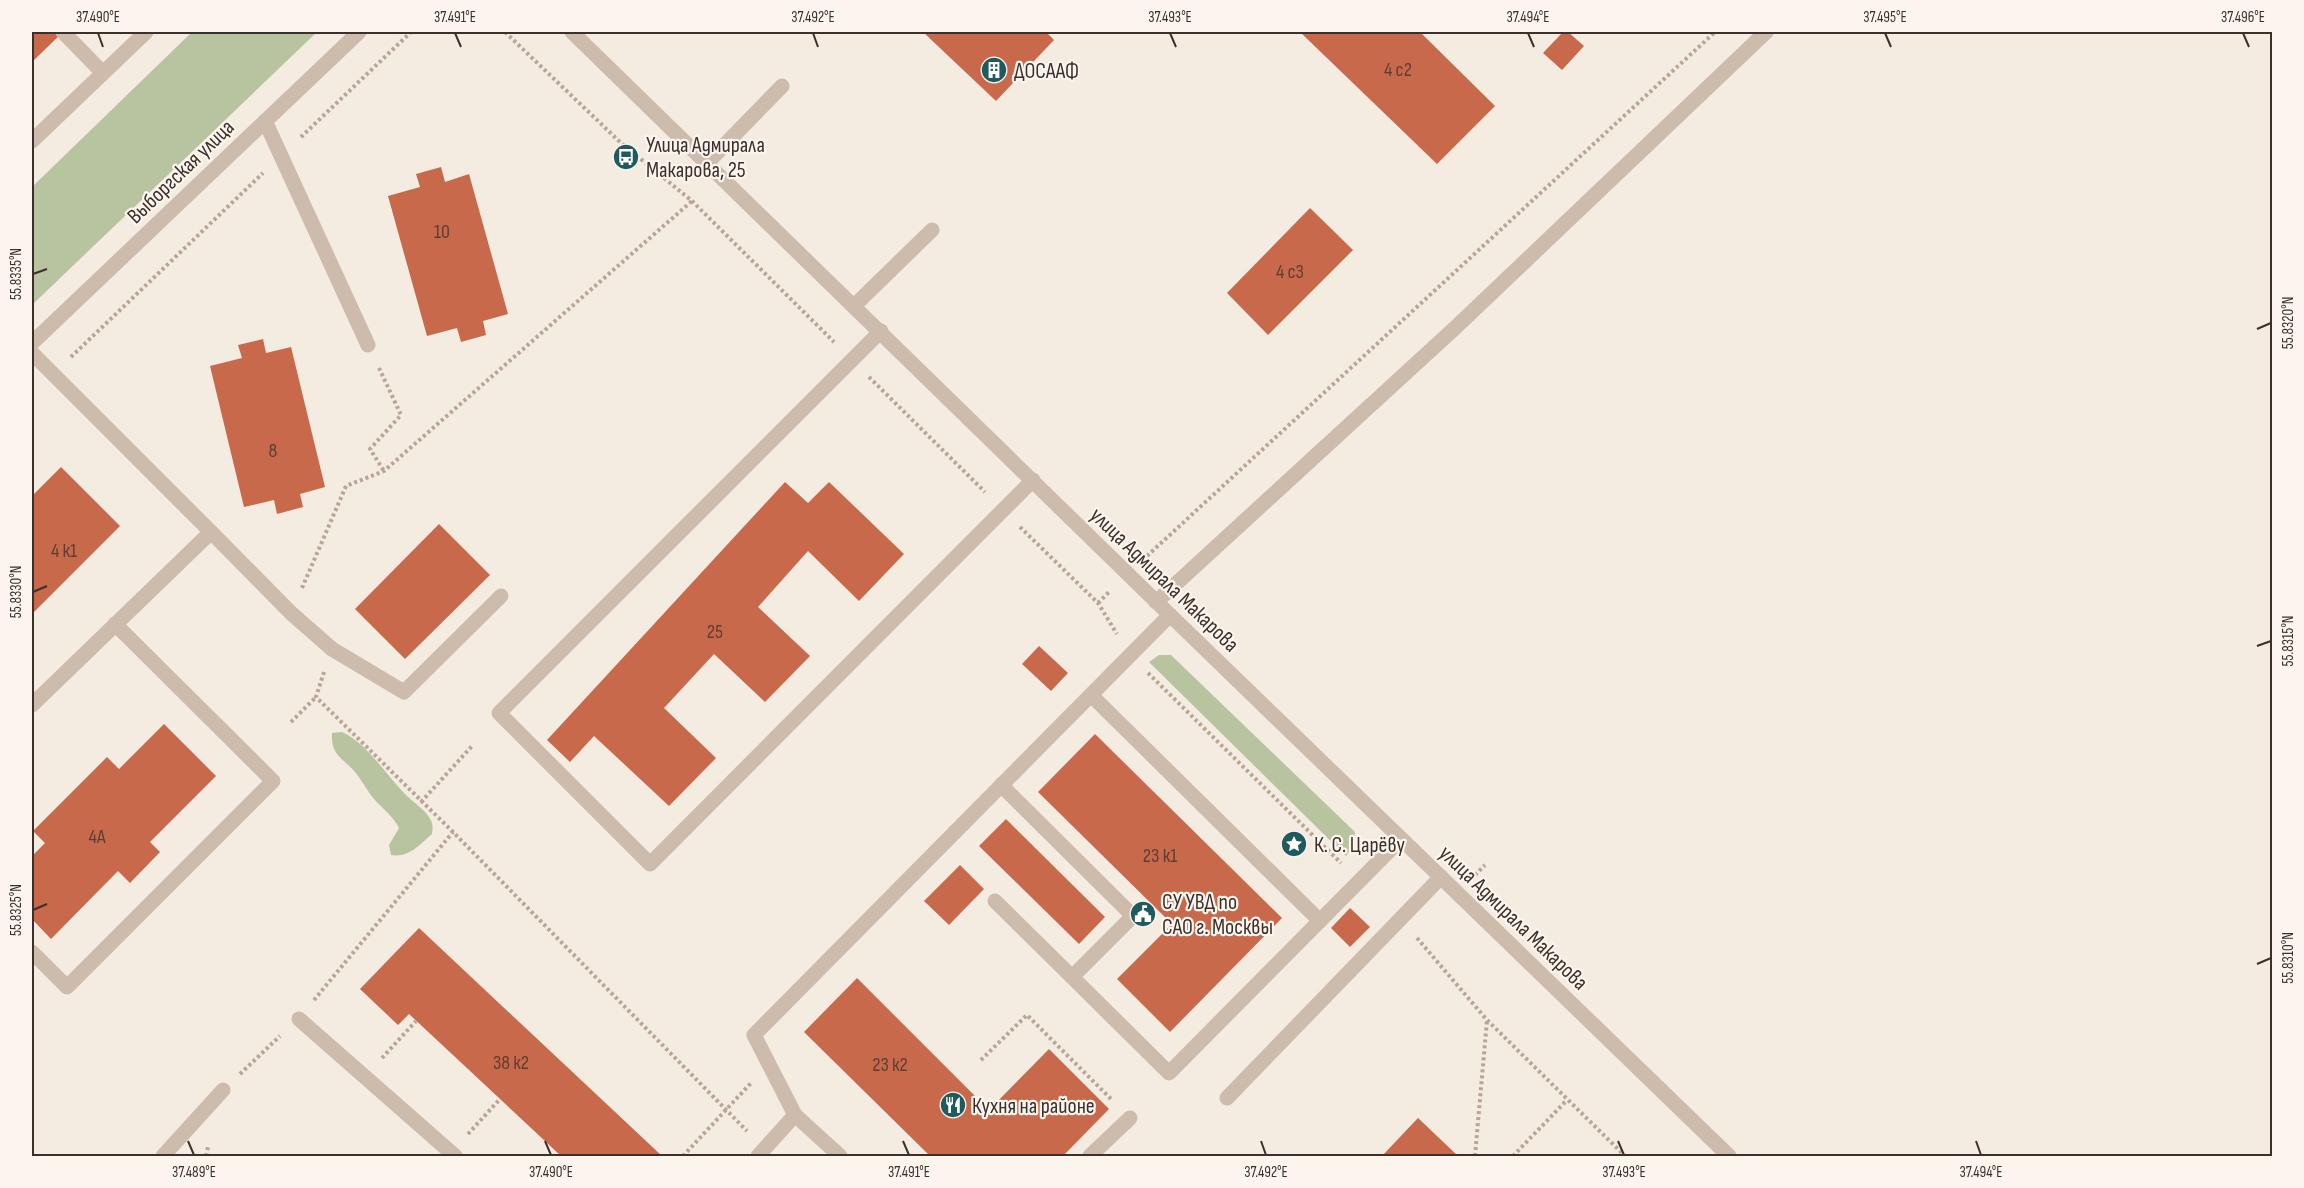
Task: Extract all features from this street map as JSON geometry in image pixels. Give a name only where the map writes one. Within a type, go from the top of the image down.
[{"type":"street","points":[[63,32],[103,73]]},
{"type":"street","points":[[32,141],[146,32]]},
{"type":"street","name":"Выборгская улица","points":[[32,343],[359,32]]},
{"type":"street","name":"улица Адмирала Макарова","points":[[572,32],[855,305],[1156,602],[1729,1156]]},
{"type":"street","points":[[1156,602],[1456,327],[1766,32]]},
{"type":"street","points":[[707,163],[782,86]]},
{"type":"street","points":[[265,121],[368,345]]},
{"type":"street","points":[[855,305],[932,230]]},
{"type":"street","points":[[881,331],[499,713],[650,864],[1033,480]]},
{"type":"street","points":[[32,353],[291,613],[332,649],[404,692],[501,596]]},
{"type":"street","points":[[32,705],[210,532]]},
{"type":"street","points":[[840,1156],[795,1114],[754,1035],[1170,615]]},
{"type":"street","points":[[32,952],[67,987],[273,781],[115,624]]},
{"type":"street","points":[[1091,695],[1320,921]]},
{"type":"street","points":[[1001,785],[1133,916],[1072,977]]},
{"type":"street","points":[[995,902],[1169,1073],[1401,839]]},
{"type":"street","points":[[1227,1098],[1442,878]]},
{"type":"street","points":[[299,1019],[453,1155]]},
{"type":"street","points":[[163,1156],[223,1090]]},
{"type":"street","points":[[762,1153],[795,1114]]},
{"type":"street","points":[[1090,1156],[1130,1118]]},
{"type":"path","points":[[53,374],[411,32]]},
{"type":"path","points":[[505,32],[620,142],[692,201],[1098,603],[1130,656],[1359,881]]},
{"type":"path","points":[[1098,603],[1715,32]]},
{"type":"path","points":[[291,613],[346,486],[384,471],[692,201]]},
{"type":"path","points":[[368,345],[401,415],[370,449],[384,471]]},
{"type":"path","points":[[291,722],[316,698],[332,649]]},
{"type":"path","points":[[316,698],[453,832],[727,1110],[762,1153]]},
{"type":"path","points":[[421,802],[473,745]]},
{"type":"path","points":[[223,1090],[299,1019],[453,832]]},
{"type":"path","points":[[1400,920],[1487,1020],[1625,1156]]},
{"type":"path","points":[[981,1060],[1027,1015],[1130,1118]]},
{"type":"path","points":[[1475,1156],[1487,1020]]},
{"type":"path","points":[[365,1076],[416,1021]]},
{"type":"path","points":[[683,1156],[768,1065]]},
{"type":"path","points":[[453,1155],[500,1099]]},
{"type":"path","points":[[1513,1156],[1567,1100]]},
{"type":"path","points":[[206,1156],[208,1145]]},
{"type":"green space","points":[[192,32],[317,32],[32,305],[32,187]]},
{"type":"green space","points":[[1159,655],[1171,655],[1355,832],[1354,844],[1346,856],[1149,662]]},
{"type":"green space","points":[[342,732],[360,744],[430,819],[432,834],[408,853],[391,855],[389,845],[399,828],[391,816],[371,796],[355,772],[335,751],[332,733]]},
{"type":"building","points":[[32,32],[63,32],[32,62]]},
{"type":"building","name":"ДОСААФ","points":[[923,32],[1046,32],[1054,40],[996,101]]},
{"type":"building","points":[[1300,32],[1420,32],[1495,106],[1437,164]]},
{"type":"building","points":[[1563,32],[1568,32],[1584,46],[1562,70],[1543,53]]},
{"type":"building","points":[[441,167],[445,182],[469,174],[508,314],[483,321],[486,335],[461,342],[457,328],[427,336],[388,196],[420,187],[416,174]]},
{"type":"building","points":[[1310,208],[1353,250],[1268,335],[1227,293]]},
{"type":"building","points":[[263,339],[266,353],[291,347],[325,487],[300,494],[303,507],[277,514],[274,500],[244,507],[210,366],[242,358],[238,345]]},
{"type":"building","points":[[61,467],[120,526],[32,614],[32,496]]},
{"type":"building","points":[[785,482],[808,503],[829,482],[904,554],[859,601],[808,551],[758,607],[810,656],[765,702],[714,654],[664,708],[716,758],[669,806],[594,736],[570,762],[547,740]]},
{"type":"building","points":[[439,524],[490,575],[405,659],[355,609]]},
{"type":"building","points":[[1039,646],[1068,673],[1051,691],[1022,664]]},
{"type":"building","points":[[164,724],[216,776],[150,842],[160,852],[130,883],[118,871],[51,939],[32,919],[32,856],[45,843],[33,831],[107,757],[119,769]]},
{"type":"building","points":[[1095,734],[1282,918],[1170,1032],[1117,979],[1172,924],[1038,792]]},
{"type":"building","points":[[1006,819],[1105,917],[1079,944],[979,846]]},
{"type":"building","points":[[960,865],[984,889],[949,925],[924,901]]},
{"type":"building","points":[[1350,908],[1370,927],[1350,947],[1331,928]]},
{"type":"building","points":[[419,928],[662,1156],[561,1156],[409,1014],[398,1025],[360,989]]},
{"type":"building","points":[[857,978],[989,1110],[1049,1049],[1109,1109],[1063,1156],[930,1156],[804,1032]]},
{"type":"building","points":[[1418,1118],[1458,1156],[1382,1156]]},
{"type":"place","name":"ДОСААФ","points":[[994,70]]},
{"type":"place","name":"Улица Адмирала Макарова, 25","points":[[626,157]]},
{"type":"place","name":"К. С. Царёву","points":[[1294,844]]},
{"type":"place","name":"СУ УВД по САО г. Москвы","points":[[1143,914]]},
{"type":"place","name":"Кухня на районе","points":[[953,1105]]}]
